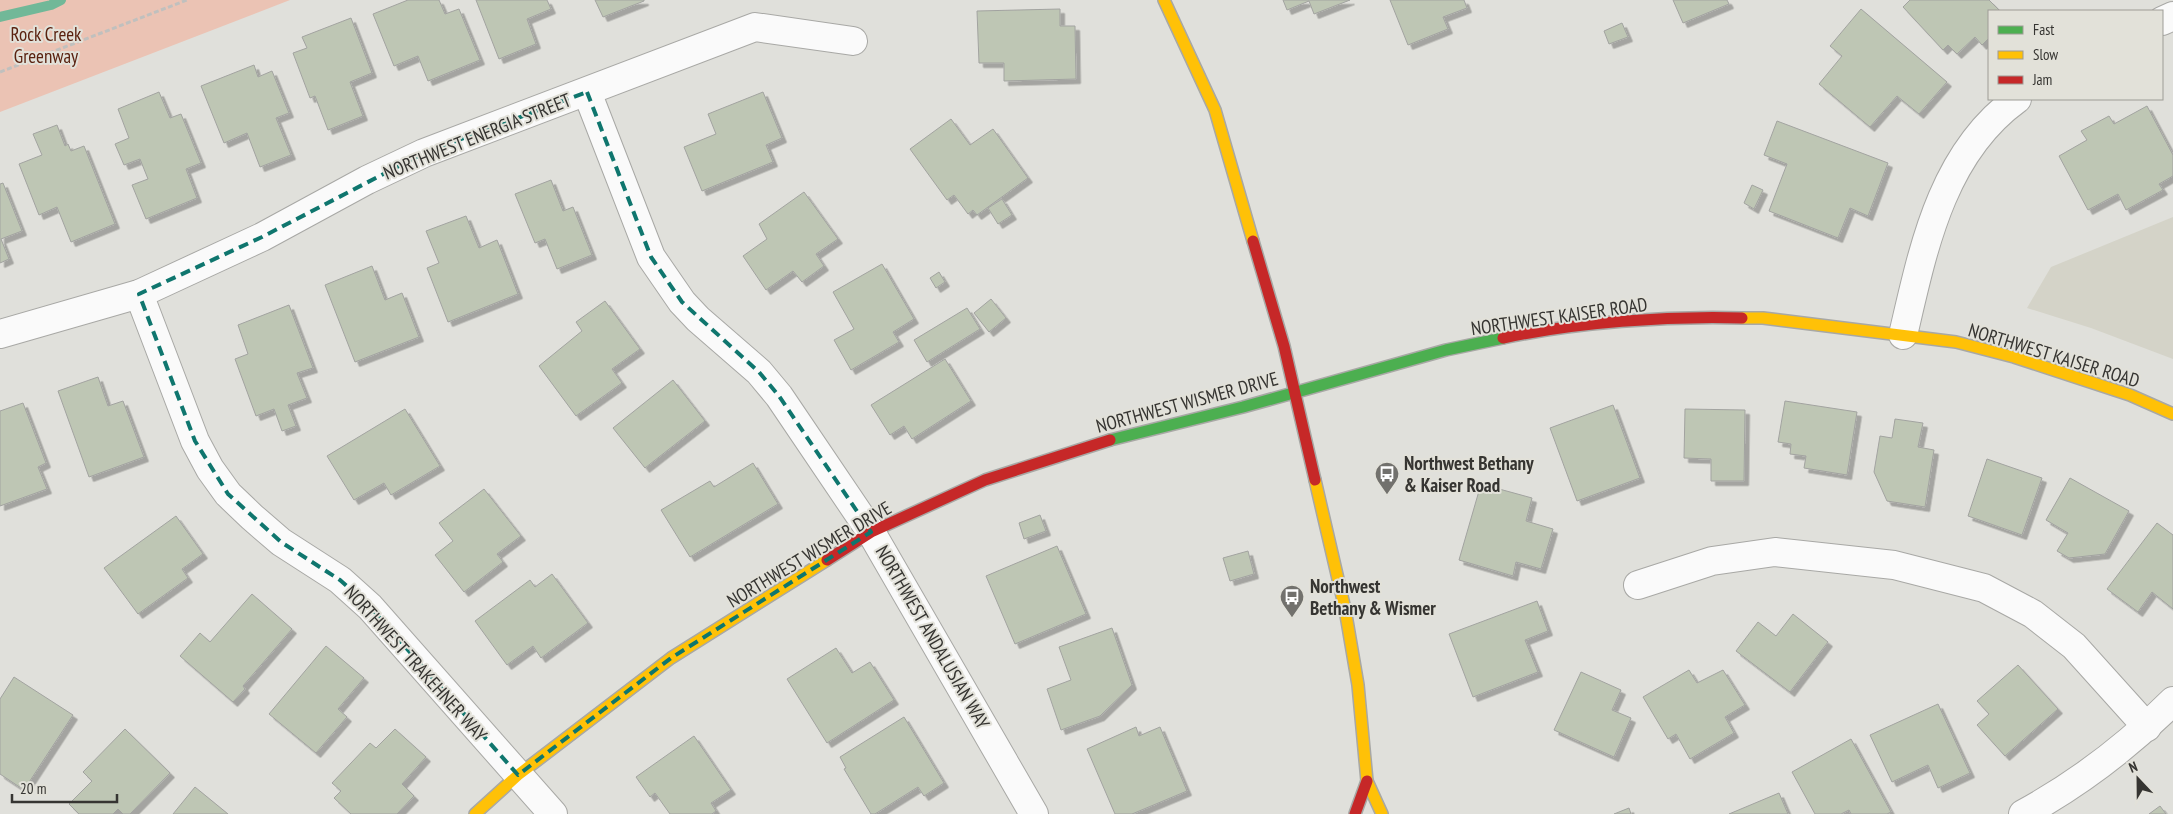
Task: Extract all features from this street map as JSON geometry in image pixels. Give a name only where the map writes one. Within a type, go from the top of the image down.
[{"type":"main road","points":[[1164,0],[1214,110],[1279,328],[1345,610],[1358,686],[1368,781],[1382,814]]},
{"type":"main road","name":"NORTHWEST KAISER ROAD","points":[[1295,392],[1446,350],[1522,334],[1590,325],[1706,318],[1763,318],[1956,342],[2014,357],[2130,395],[2173,414]]},
{"type":"main road","name":"NORTHWEST WISMER DRIVE","points":[[476,814],[518,775],[671,658],[872,532],[985,480],[1040,461],[1124,436],[1243,407],[1295,392]]},
{"type":"main road","points":[[1355,814],[1368,781]]},
{"type":"street","name":"NORTHWEST ENERGIA STREET","points":[[0,334],[139,294],[262,237],[367,180],[424,153],[755,27],[853,41]]},
{"type":"street","name":"NORTHWEST ANDALUSIAN WAY","points":[[587,92],[651,257],[674,292],[698,319],[759,372],[779,396],[872,532],[1034,814]]},
{"type":"street","points":[[1903,335],[1920,260],[1934,214],[1963,157],[1988,125],[2016,100]]},
{"type":"street","name":"NORTHWEST TRAKEHNER WAY","points":[[139,294],[195,441],[210,469],[228,494],[281,542],[340,580],[370,607],[553,814]]},
{"type":"street","points":[[1638,585],[1712,561],[1775,552],[1894,565],[1984,588],[2033,614],[2074,646],[2147,727]]},
{"type":"street","points":[[2023,814],[2050,799],[2099,766],[2147,727],[2173,702]]},
{"type":"path","points":[[0,72],[187,0]]},
{"type":"highlighted area","points":[[587,92],[651,257],[682,302],[759,372],[779,396],[871,532],[671,658],[518,775],[370,607],[340,580],[281,542],[228,494],[195,441],[139,294],[262,237],[424,153]]},
{"type":"shaded area","points":[[2173,217],[2173,359],[2091,328],[2027,308],[2051,267]]},
{"type":"green space","name":"Rock Creek Greenway","points":[[0,0],[290,0],[0,112]]},
{"type":"building","points":[[408,0],[439,0],[445,14],[459,9],[480,60],[428,81],[418,56],[394,66],[373,14]]},
{"type":"building","points":[[476,0],[547,0],[551,9],[527,19],[536,44],[499,59]]},
{"type":"building","points":[[595,0],[644,0],[644,1],[603,17]]},
{"type":"building","points":[[1283,0],[1350,0],[1314,14],[1309,1],[1287,10]]},
{"type":"building","points":[[1390,0],[1464,0],[1467,8],[1443,17],[1448,29],[1408,45]]},
{"type":"building","points":[[1673,0],[1727,0],[1729,4],[1683,23]]},
{"type":"building","points":[[1910,0],[1989,0],[1999,10],[1988,10],[1988,39],[1982,45],[1975,37],[1957,54],[1948,45],[1943,50],[1903,7]]},
{"type":"building","points":[[1060,9],[1060,26],[1075,26],[1076,79],[1004,81],[1004,63],[979,63],[977,11]]},
{"type":"building","points":[[1861,9],[1947,82],[1919,114],[1897,96],[1870,127],[1819,84],[1842,56],[1830,46]]},
{"type":"building","points":[[351,18],[372,73],[350,82],[363,116],[328,130],[315,96],[310,98],[293,53],[307,48],[302,37]]},
{"type":"building","points":[[1622,23],[1628,37],[1609,44],[1604,31]]},
{"type":"building","points":[[254,65],[258,77],[272,71],[289,113],[276,118],[291,155],[260,167],[247,133],[224,143],[201,86]]},
{"type":"building","points":[[159,92],[170,118],[181,114],[201,163],[186,169],[197,198],[146,219],[132,185],[148,179],[140,159],[124,165],[115,144],[129,138],[118,109]]},
{"type":"building","points":[[763,92],[782,138],[766,145],[773,162],[702,191],[684,147],[716,134],[708,114]]},
{"type":"building","points":[[2147,106],[2173,155],[2173,176],[2159,184],[2163,190],[2126,210],[2118,194],[2088,210],[2059,156],[2087,140],[2081,131],[2109,116],[2114,124]]},
{"type":"building","points":[[951,119],[970,145],[993,129],[1028,178],[977,215],[973,210],[968,214],[954,195],[947,200],[910,149]]},
{"type":"building","points":[[1777,121],[1888,163],[1868,216],[1850,208],[1838,238],[1769,211],[1787,164],[1764,155]]},
{"type":"building","points":[[57,125],[65,146],[68,144],[71,151],[84,146],[115,224],[71,242],[57,207],[39,215],[19,164],[42,155],[33,134]]},
{"type":"building","points":[[551,180],[563,211],[573,207],[592,255],[557,269],[545,239],[535,243],[515,194]]},
{"type":"building","points":[[3,183],[22,231],[1,239],[9,259],[0,263],[0,184]]},
{"type":"building","points":[[1752,185],[1763,190],[1754,209],[1744,203]]},
{"type":"building","points":[[804,192],[838,239],[816,254],[824,266],[802,282],[793,271],[766,290],[743,256],[767,239],[759,224]]},
{"type":"building","points":[[1002,199],[1012,215],[998,224],[988,208]]},
{"type":"building","points":[[466,216],[479,248],[497,240],[518,294],[448,322],[427,268],[439,263],[426,231]]},
{"type":"building","points":[[882,264],[914,319],[893,332],[899,342],[851,370],[834,340],[854,329],[833,292]]},
{"type":"building","points":[[372,266],[385,300],[402,293],[419,337],[355,362],[325,285]]},
{"type":"building","points":[[939,272],[945,282],[936,288],[930,278]]},
{"type":"building","points":[[991,299],[1006,318],[989,332],[974,313]]},
{"type":"building","points":[[605,301],[640,349],[612,369],[622,383],[576,416],[539,366],[582,331],[576,322]]},
{"type":"building","points":[[289,305],[313,368],[297,373],[307,398],[288,405],[296,426],[282,431],[274,409],[256,416],[235,359],[248,354],[238,325]]},
{"type":"building","points":[[967,308],[980,329],[927,362],[914,340]]},
{"type":"building","points":[[945,359],[971,401],[912,439],[904,426],[890,435],[871,405]]},
{"type":"building","points":[[98,377],[108,406],[123,401],[144,457],[89,477],[58,391]]},
{"type":"building","points":[[673,380],[705,421],[645,468],[613,428]]},
{"type":"building","points":[[1785,401],[1857,412],[1847,475],[1804,468],[1806,456],[1790,454],[1791,444],[1778,442]]},
{"type":"building","points":[[23,403],[46,463],[38,467],[47,489],[0,506],[0,411]]},
{"type":"building","points":[[1613,405],[1640,478],[1577,501],[1550,428]]},
{"type":"building","points":[[405,409],[440,466],[391,495],[384,483],[354,500],[327,456]]},
{"type":"building","points":[[1685,409],[1745,410],[1744,481],[1711,481],[1711,459],[1684,458]]},
{"type":"building","points":[[1895,419],[1923,423],[1918,447],[1934,450],[1925,507],[1887,501],[1874,472],[1880,436],[1892,438]]},
{"type":"building","points":[[1987,459],[2042,478],[2022,535],[1968,516]]},
{"type":"building","points":[[753,463],[778,504],[690,557],[661,510],[710,481],[714,487]]},
{"type":"building","points":[[2070,478],[2129,511],[2105,554],[2069,558],[2057,551],[2068,533],[2046,520]]},
{"type":"building","points":[[1481,484],[1532,498],[1526,521],[1553,529],[1541,569],[1516,562],[1513,576],[1459,560]]},
{"type":"building","points":[[484,489],[521,536],[497,554],[503,562],[464,592],[435,555],[453,541],[439,523]]},
{"type":"building","points":[[1040,515],[1046,531],[1024,539],[1019,523]]},
{"type":"building","points":[[176,516],[203,554],[182,569],[188,578],[138,614],[104,568]]},
{"type":"building","points":[[2157,523],[2173,535],[2173,609],[2152,592],[2138,612],[2107,589]]},
{"type":"building","points":[[1057,546],[1086,614],[1015,644],[986,576]]},
{"type":"building","points":[[1248,551],[1254,574],[1230,581],[1223,558]]},
{"type":"building","points":[[552,574],[588,623],[541,658],[533,646],[507,665],[475,621],[530,580],[535,587]]},
{"type":"building","points":[[252,594],[292,629],[243,686],[245,689],[233,702],[180,656],[200,633],[210,642]]},
{"type":"building","points":[[1537,601],[1548,631],[1525,640],[1538,672],[1473,697],[1449,634]]},
{"type":"building","points":[[1793,614],[1828,642],[1790,692],[1736,651],[1758,622],[1776,636]]},
{"type":"building","points":[[1112,628],[1132,685],[1100,716],[1061,730],[1047,689],[1071,680],[1059,647]]},
{"type":"building","points":[[326,646],[364,678],[338,709],[347,717],[316,753],[269,714]]},
{"type":"building","points":[[836,648],[852,673],[870,662],[894,700],[827,743],[787,679]]},
{"type":"building","points":[[2018,665],[2058,709],[2005,756],[1977,725],[1989,714],[1977,701]]},
{"type":"building","points":[[1689,670],[1697,683],[1723,670],[1745,705],[1725,717],[1734,733],[1690,759],[1676,734],[1668,739],[1643,697]]},
{"type":"building","points":[[1581,672],[1621,690],[1612,710],[1631,718],[1614,757],[1554,730]]},
{"type":"building","points":[[14,677],[73,715],[24,790],[0,774],[0,699]]},
{"type":"building","points":[[1938,704],[1970,773],[1938,788],[1928,765],[1892,782],[1870,735]]},
{"type":"building","points":[[904,717],[944,783],[924,796],[918,787],[875,814],[871,814],[844,769],[846,768],[840,757]]},
{"type":"building","points":[[1136,727],[1139,736],[1160,727],[1187,791],[1132,814],[1115,814],[1087,749]]},
{"type":"building","points":[[125,729],[170,773],[130,814],[123,814],[118,809],[113,814],[79,814],[69,804],[92,781],[83,772]]},
{"type":"building","points":[[395,729],[426,757],[402,784],[414,796],[397,814],[351,814],[334,798],[341,791],[332,783],[370,743],[376,748]]},
{"type":"building","points":[[694,736],[731,790],[711,803],[716,811],[712,814],[670,814],[655,793],[650,797],[636,777]]},
{"type":"building","points":[[1851,739],[1891,812],[1887,814],[1851,814],[1849,810],[1841,814],[1815,814],[1792,772]]},
{"type":"building","points":[[195,787],[228,814],[173,814]]},
{"type":"building","points":[[1779,793],[1788,814],[1729,814]]},
{"type":"building","points":[[2160,806],[2166,814],[2149,814]]},
{"type":"building","points":[[1629,808],[1631,814],[1614,814]]},
{"type":"waterway","points":[[0,17],[51,5],[61,0]]},
{"type":"traffic: fast","points":[[1110,440],[1243,407],[1446,350],[1503,338]]},
{"type":"traffic: slow","points":[[1164,0],[1215,110],[1253,241]]},
{"type":"traffic: slow","points":[[1742,318],[1763,318],[1956,342],[2014,357],[2130,395],[2173,414]]},
{"type":"traffic: slow","points":[[1315,480],[1345,609],[1358,685],[1367,781],[1382,814]]},
{"type":"traffic: slow","points":[[475,814],[518,775],[671,658],[827,560]]},
{"type":"traffic: jam","points":[[1253,241],[1284,346],[1315,480]]},
{"type":"traffic: jam","points":[[1503,338],[1532,332],[1622,321],[1742,318]]},
{"type":"traffic: jam","points":[[827,560],[871,532],[985,480],[1110,440]]},
{"type":"traffic: jam","points":[[1355,814],[1367,781]]},
{"type":"place","name":"Northwest Bethany & Kaiser Road","points":[[1387,495]]},
{"type":"place","name":"Northwest Bethany & Wismer","points":[[1292,618]]}]
